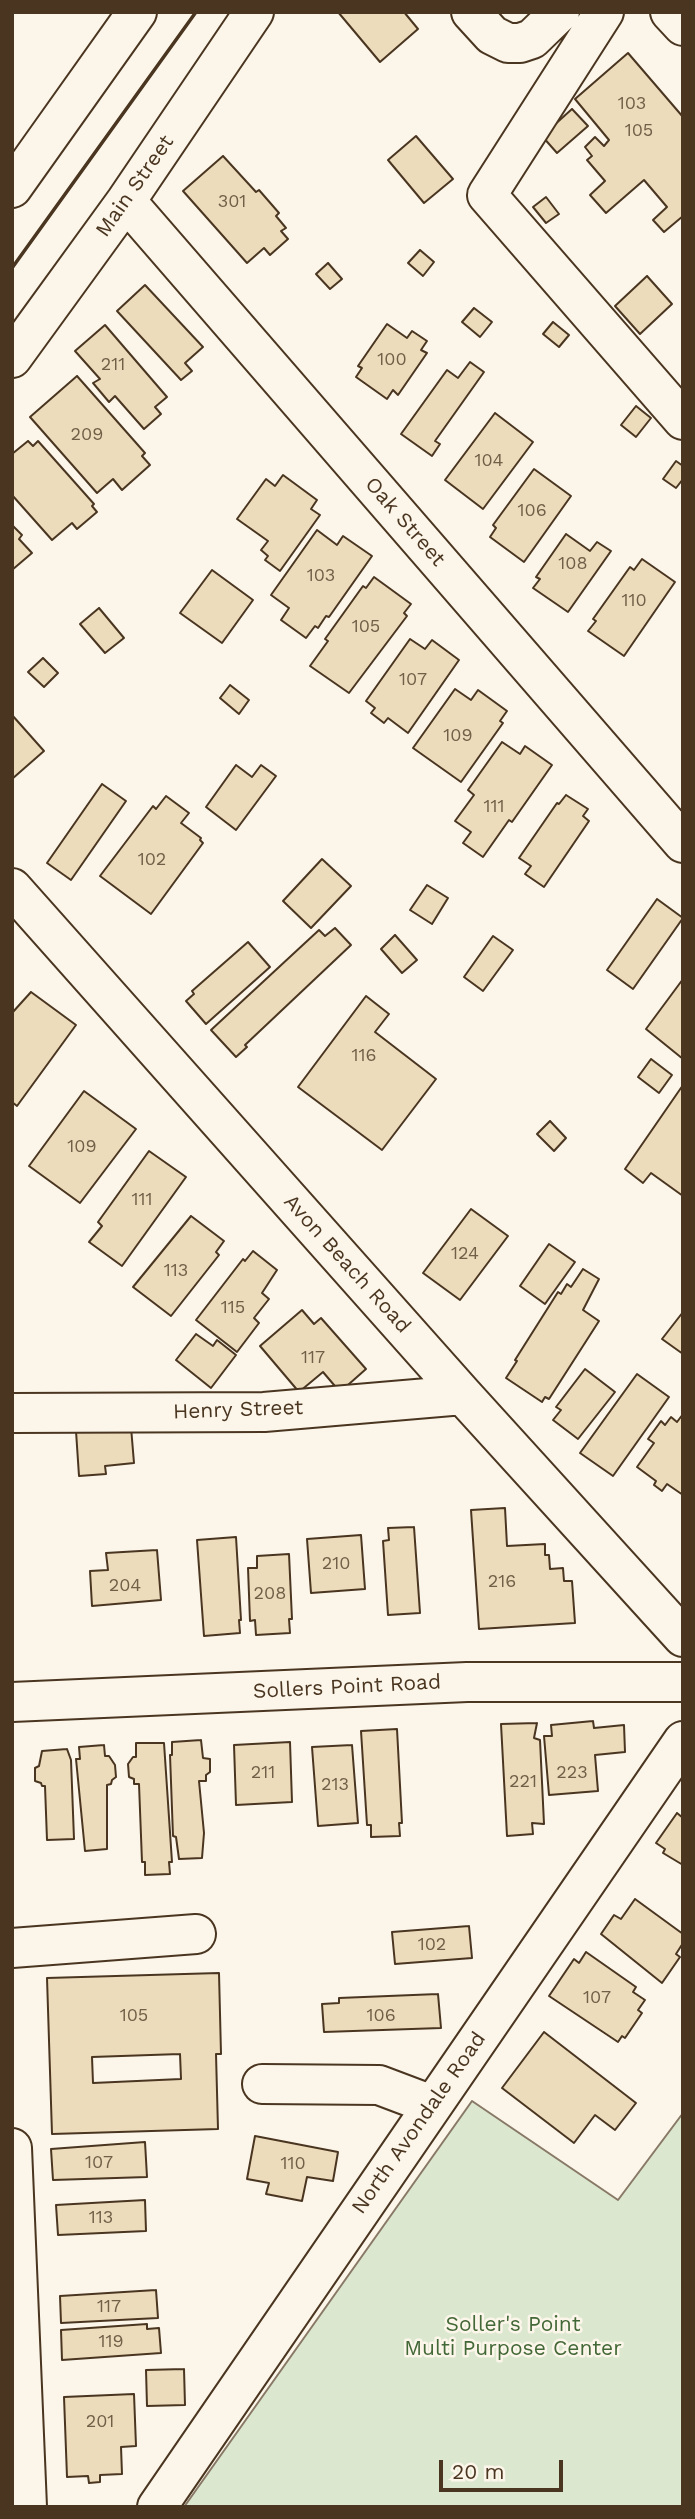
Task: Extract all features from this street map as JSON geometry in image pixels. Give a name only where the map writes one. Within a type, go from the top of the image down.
[{"type":"street","points":[[12,188],[136,12]]},
{"type":"street","name":"Main Street","points":[[12,358],[126,201],[254,12]]},
{"type":"street","points":[[471,12],[492,35],[508,43],[520,43],[532,38],[560,12]]},
{"type":"street","points":[[604,12],[487,195],[683,420]]},
{"type":"street","points":[[670,12],[683,26]]},
{"type":"street","name":"Oak Street","points":[[126,201],[683,843]]},
{"type":"street","name":"Avon Beach Road","points":[[12,888],[463,1395],[683,1637]]},
{"type":"street","name":"Henry Street","points":[[12,1413],[264,1412],[463,1395]]},
{"type":"street","name":"Sollers Point Road","points":[[12,1702],[467,1682],[683,1682]]},
{"type":"street","name":"North Avondale Road","points":[[157,2507],[683,1741]]},
{"type":"street","points":[[12,1948],[196,1934]]},
{"type":"street","points":[[262,2084],[379,2085],[432,2105]]},
{"type":"street","points":[[12,2148],[27,2507]]},
{"type":"green space","name":"Soller's Point Multi Purpose Center","points":[[472,2101],[618,2200],[683,2113],[683,2507],[184,2507]]},
{"type":"building","points":[[338,12],[404,12],[418,29],[380,62]]},
{"type":"building","points":[[628,53],[683,117],[683,216],[664,232],[653,220],[667,207],[644,180],[606,213],[590,195],[605,181],[587,160],[592,156],[585,147],[595,137],[604,146],[609,140],[575,99]]},
{"type":"building","points":[[572,109],[588,126],[557,153],[542,136]]},
{"type":"building","points":[[416,136],[453,179],[424,203],[388,160]]},
{"type":"building","points":[[223,156],[256,192],[259,190],[279,213],[276,216],[286,228],[281,231],[288,239],[270,255],[264,248],[247,263],[183,191]]},
{"type":"building","points":[[546,197],[559,214],[546,223],[533,207]]},
{"type":"building","points":[[420,250],[434,262],[423,276],[408,263]]},
{"type":"building","points":[[328,263],[342,279],[330,289],[316,274]]},
{"type":"building","points":[[647,276],[672,304],[640,334],[615,306]]},
{"type":"building","points":[[145,285],[203,347],[185,363],[192,371],[181,380],[117,311]]},
{"type":"building","points":[[474,308],[492,322],[480,337],[462,322]]},
{"type":"building","points":[[553,322],[569,335],[559,347],[543,334]]},
{"type":"building","points":[[387,324],[407,338],[412,331],[427,341],[421,350],[427,353],[398,395],[393,390],[387,399],[356,377],[362,368],[358,366]]},
{"type":"building","points":[[105,325],[167,397],[155,407],[161,414],[144,429],[115,396],[109,402],[93,383],[100,379],[75,351]]},
{"type":"building","points":[[470,362],[484,372],[435,441],[440,444],[432,456],[401,434],[447,370],[458,378]]},
{"type":"building","points":[[77,376],[145,453],[142,456],[150,465],[122,490],[113,479],[97,493],[30,417]]},
{"type":"building","points":[[636,406],[651,418],[636,437],[621,425]]},
{"type":"building","points":[[495,413],[533,442],[483,509],[445,480]]},
{"type":"building","points":[[28,441],[33,446],[38,441],[94,504],[92,506],[97,512],[77,529],[72,523],[52,540],[12,495],[12,454]]},
{"type":"building","points":[[676,461],[683,466],[683,479],[676,488],[663,479]]},
{"type":"building","points":[[534,469],[571,496],[524,562],[490,537],[496,528],[493,525]]},
{"type":"building","points":[[283,475],[317,500],[311,509],[320,515],[280,571],[265,560],[268,556],[261,550],[268,541],[237,519],[266,479],[275,486]]},
{"type":"building","points":[[12,525],[22,535],[19,539],[32,553],[12,570]]},
{"type":"building","points":[[317,530],[337,545],[343,536],[372,556],[329,617],[326,616],[318,628],[315,626],[306,638],[281,620],[289,608],[271,595]]},
{"type":"building","points":[[566,534],[590,551],[597,542],[611,551],[568,612],[533,588],[540,579],[536,577]]},
{"type":"building","points":[[642,559],[675,582],[624,656],[588,631],[596,621],[593,619],[630,567],[634,570]]},
{"type":"building","points":[[212,570],[253,600],[222,643],[180,613]]},
{"type":"building","points":[[374,577],[411,604],[404,613],[407,616],[349,693],[310,666],[328,641],[325,639],[363,586],[366,588]]},
{"type":"building","points":[[99,608],[124,638],[105,653],[80,624]]},
{"type":"building","points":[[410,639],[425,649],[432,640],[459,660],[408,733],[388,718],[384,723],[371,713],[375,708],[366,701]]},
{"type":"building","points":[[43,658],[58,673],[44,687],[28,672]]},
{"type":"building","points":[[230,685],[249,700],[239,714],[220,698]]},
{"type":"building","points":[[455,689],[471,700],[478,690],[507,711],[500,721],[503,723],[461,782],[413,748]]},
{"type":"building","points":[[12,715],[44,751],[12,779]]},
{"type":"building","points":[[502,742],[520,754],[525,746],[552,765],[512,822],[509,820],[483,857],[463,843],[471,832],[455,821],[474,795],[468,790]]},
{"type":"building","points":[[236,765],[252,777],[261,765],[276,776],[236,830],[206,807]]},
{"type":"building","points":[[102,784],[126,801],[71,880],[47,863]]},
{"type":"building","points":[[566,795],[588,809],[583,816],[589,821],[544,887],[525,874],[531,866],[519,858],[557,803]]},
{"type":"building","points":[[166,796],[189,813],[181,823],[201,838],[203,843],[151,914],[100,876],[153,806],[156,809]]},
{"type":"building","points":[[322,859],[351,886],[311,928],[283,901]]},
{"type":"building","points":[[427,885],[448,898],[432,924],[410,910]]},
{"type":"building","points":[[657,899],[683,918],[633,989],[607,970]]},
{"type":"building","points":[[335,928],[351,945],[245,1045],[247,1047],[236,1057],[211,1030],[319,930],[325,936]]},
{"type":"building","points":[[395,935],[417,960],[402,973],[381,949]]},
{"type":"building","points":[[493,936],[513,950],[483,991],[464,977]]},
{"type":"building","points":[[248,942],[270,967],[206,1024],[186,1001],[194,994],[192,991]]},
{"type":"building","points":[[683,979],[683,1059],[646,1029]]},
{"type":"building","points":[[31,992],[76,1025],[17,1106],[12,1102],[12,1013]]},
{"type":"building","points":[[366,996],[389,1014],[375,1032],[436,1079],[382,1150],[298,1087]]},
{"type":"building","points":[[651,1059],[672,1075],[659,1093],[638,1077]]},
{"type":"building","points":[[683,1085],[683,1196],[651,1173],[643,1183],[625,1169]]},
{"type":"building","points":[[84,1091],[136,1129],[80,1203],[29,1166]]},
{"type":"building","points":[[550,1121],[566,1138],[554,1151],[537,1134]]},
{"type":"building","points":[[149,1151],[186,1177],[122,1266],[89,1242],[102,1226],[98,1222]]},
{"type":"building","points":[[471,1209],[508,1236],[460,1300],[423,1273]]},
{"type":"building","points":[[191,1216],[224,1241],[216,1252],[219,1255],[171,1316],[133,1287]]},
{"type":"building","points":[[549,1244],[575,1262],[545,1304],[520,1286]]},
{"type":"building","points":[[253,1251],[277,1270],[262,1293],[269,1299],[254,1318],[259,1323],[237,1352],[196,1320],[243,1259],[245,1261]]},
{"type":"building","points":[[583,1269],[599,1279],[583,1310],[599,1321],[549,1399],[545,1397],[542,1402],[506,1378],[558,1292],[561,1294],[567,1284],[571,1287]]},
{"type":"building","points":[[302,1310],[314,1324],[321,1318],[366,1369],[340,1392],[323,1372],[299,1392],[260,1346]]},
{"type":"building","points":[[683,1312],[683,1354],[662,1339]]},
{"type":"building","points":[[196,1334],[213,1346],[217,1340],[236,1355],[211,1388],[176,1360]]},
{"type":"building","points":[[585,1369],[615,1392],[578,1439],[553,1420],[561,1410],[556,1407]]},
{"type":"building","points":[[637,1374],[669,1397],[613,1476],[580,1453]]},
{"type":"building","points":[[683,1414],[683,1495],[667,1484],[662,1491],[654,1485],[656,1481],[637,1467],[654,1443],[648,1439],[661,1421],[665,1425],[671,1417],[677,1422]]},
{"type":"building","points":[[131,1427],[134,1463],[105,1466],[106,1474],[79,1476],[76,1431]]},
{"type":"building","points":[[505,1508],[507,1546],[545,1544],[545,1555],[549,1555],[550,1569],[563,1568],[564,1581],[572,1581],[575,1623],[479,1629],[471,1510]]},
{"type":"building","points":[[414,1527],[420,1613],[388,1615],[383,1541],[389,1540],[388,1528]]},
{"type":"building","points":[[361,1535],[365,1589],[311,1593],[307,1539]]},
{"type":"building","points":[[236,1537],[240,1633],[204,1636],[197,1540]]},
{"type":"building","points":[[157,1550],[161,1600],[92,1606],[90,1571],[108,1570],[106,1553]]},
{"type":"building","points":[[289,1554],[292,1619],[289,1619],[290,1633],[256,1635],[255,1620],[250,1621],[248,1568],[257,1568],[257,1556]]},
{"type":"building","points":[[593,1721],[594,1728],[624,1725],[625,1752],[595,1755],[598,1791],[549,1795],[544,1736],[552,1736],[551,1725]]},
{"type":"building","points":[[537,1723],[534,1738],[540,1740],[544,1824],[532,1823],[533,1834],[507,1836],[501,1724]]},
{"type":"building","points":[[397,1729],[402,1823],[399,1823],[400,1836],[371,1837],[371,1825],[367,1825],[361,1731]]},
{"type":"building","points":[[201,1740],[203,1758],[210,1759],[210,1772],[206,1775],[206,1781],[199,1781],[204,1833],[202,1858],[179,1859],[176,1837],[173,1836],[170,1755],[172,1742]]},
{"type":"building","points":[[290,1742],[292,1802],[236,1805],[234,1745]]},
{"type":"building","points":[[136,1743],[164,1743],[172,1862],[169,1862],[170,1874],[145,1875],[145,1862],[142,1862],[139,1784],[134,1784],[134,1779],[129,1777],[128,1764],[136,1757]]},
{"type":"building","points":[[104,1745],[105,1756],[109,1756],[115,1765],[116,1777],[107,1785],[107,1849],[85,1851],[76,1759],[80,1759],[79,1747]]},
{"type":"building","points":[[352,1745],[358,1823],[318,1826],[312,1747]]},
{"type":"building","points":[[67,1749],[71,1760],[74,1839],[47,1840],[45,1786],[35,1781],[35,1768],[39,1766],[42,1751]]},
{"type":"building","points":[[677,1813],[683,1818],[683,1865],[663,1853],[665,1849],[656,1843]]},
{"type":"building","points":[[635,1899],[683,1934],[683,1943],[676,1954],[680,1957],[662,1983],[601,1934],[614,1915],[621,1919]]},
{"type":"building","points":[[469,1926],[472,1958],[395,1964],[392,1932]]},
{"type":"building","points":[[586,1952],[636,1987],[633,1992],[645,2000],[638,2010],[642,2013],[625,2038],[622,2036],[618,2042],[549,1996],[574,1959],[579,1963]]},
{"type":"building","points":[[219,1973],[221,2054],[216,2054],[218,2129],[52,2134],[47,1978]],"holes":[[[180,2054],[181,2079],[93,2083],[92,2057]]]},
{"type":"building","points":[[438,1994],[441,2028],[324,2032],[322,2004],[339,2003],[339,1998]]},
{"type":"building","points":[[544,2032],[636,2103],[615,2130],[595,2115],[574,2143],[502,2088]]},
{"type":"building","points":[[255,2136],[338,2152],[333,2181],[307,2177],[302,2201],[266,2194],[269,2183],[247,2179]]},
{"type":"building","points":[[145,2142],[147,2177],[53,2180],[51,2149]]},
{"type":"building","points":[[145,2200],[146,2231],[58,2235],[56,2205]]},
{"type":"building","points":[[156,2290],[158,2318],[61,2323],[60,2296]]},
{"type":"building","points":[[147,2324],[147,2329],[159,2328],[161,2353],[62,2360],[61,2330]]},
{"type":"building","points":[[184,2369],[185,2405],[147,2406],[146,2370]]},
{"type":"building","points":[[134,2394],[136,2446],[121,2447],[122,2474],[100,2475],[100,2482],[89,2483],[88,2476],[67,2477],[64,2397]]},
{"type":"wall","points":[[12,268],[196,12]]}]
